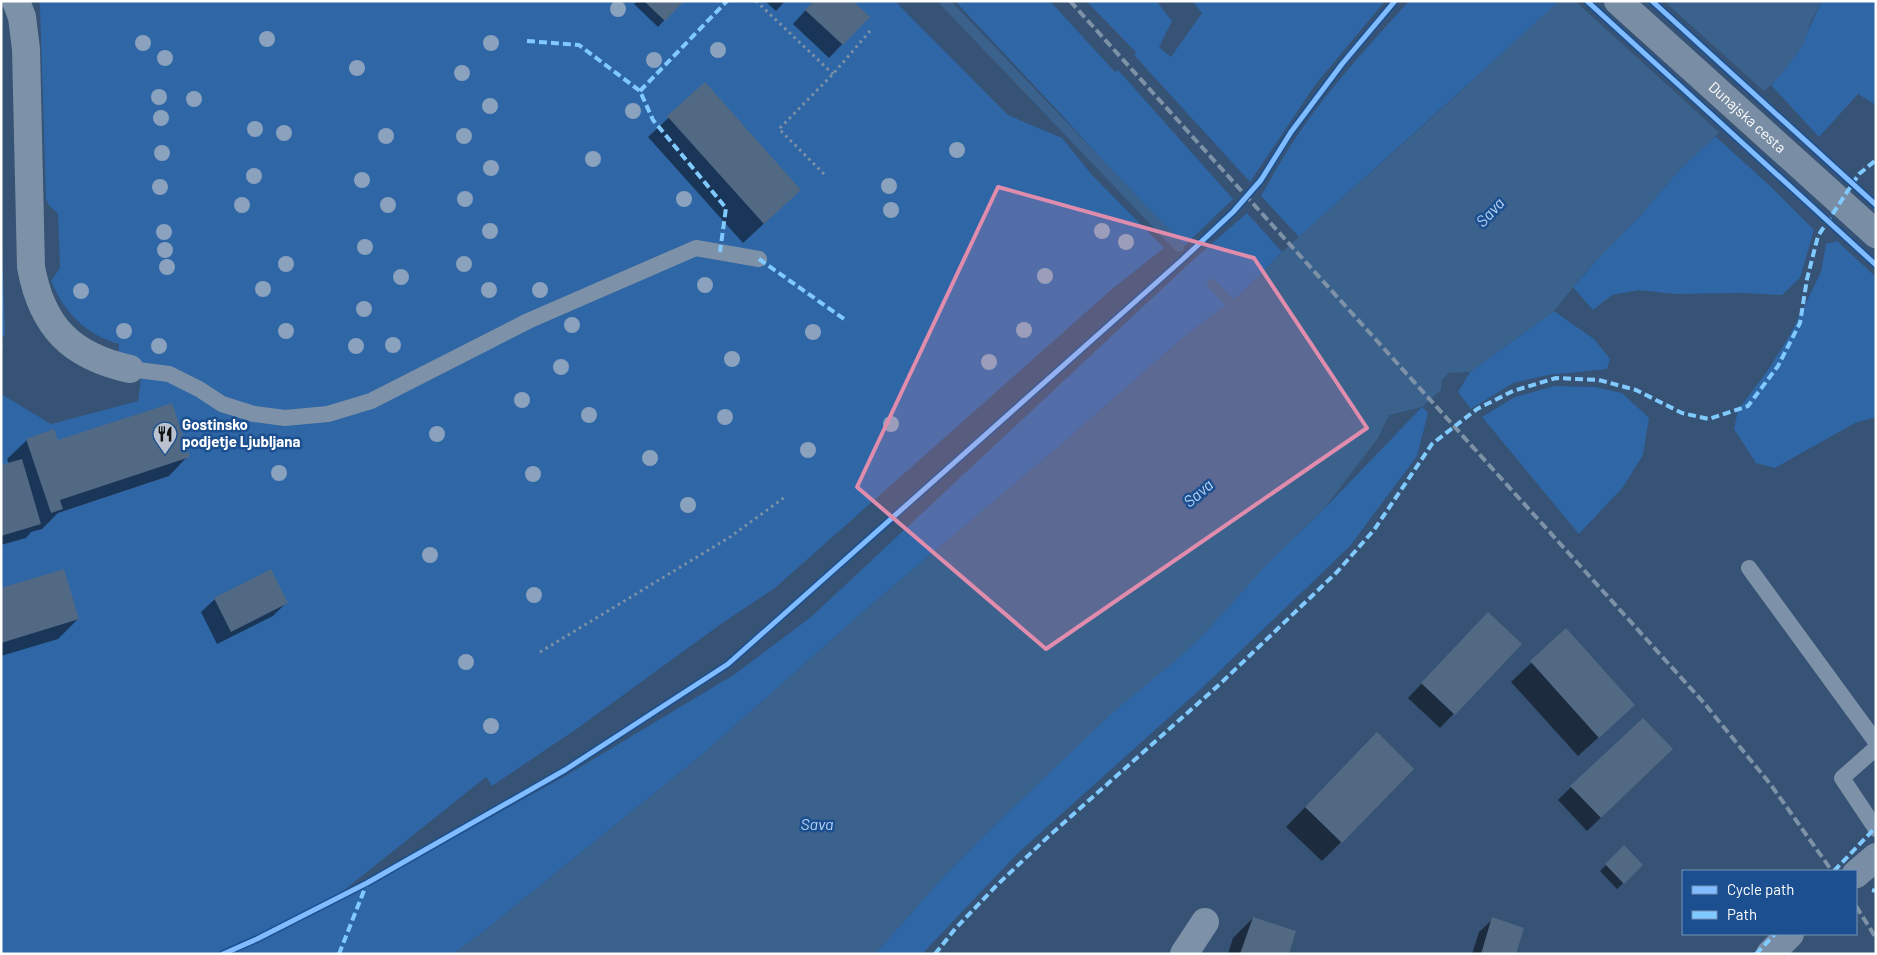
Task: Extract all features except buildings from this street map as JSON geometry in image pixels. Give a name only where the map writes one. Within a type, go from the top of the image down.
[{"type":"main road","name":"Dunajska cesta","points":[[1618,1],[1876,234]]},
{"type":"main road","points":[[1857,873],[1876,857]]},
{"type":"main road","points":[[1770,954],[1789,935]]},
{"type":"street","points":[[16,1],[22,18],[26,49],[32,267],[38,297],[44,311],[54,326],[74,346],[110,365],[130,369]]},
{"type":"street","points":[[1184,954],[1205,922]]},
{"type":"lane","points":[[130,369],[169,374],[199,389],[222,404],[254,414],[285,418],[328,414],[371,401],[528,321],[696,248],[759,260]]},
{"type":"lane","points":[[1749,568],[1876,742]]},
{"type":"lane","points":[[1876,748],[1842,778],[1876,829]]},
{"type":"path","points":[[756,1],[833,74]]},
{"type":"path","points":[[824,174],[779,129],[833,74],[870,31]]},
{"type":"path","points":[[540,652],[730,538],[785,497]]},
{"type":"highlighted area","points":[[998,187],[1254,258],[1367,428],[1046,649],[857,487]]},
{"type":"shaded area","points":[[39,1],[895,1],[1008,115],[1062,138],[1092,175],[1164,248],[1112,289],[775,588],[721,624],[578,728],[492,786],[486,777],[313,915],[567,775],[735,674],[811,617],[1194,259],[1247,213],[1282,252],[1243,292],[1184,337],[1056,449],[872,604],[703,754],[483,932],[453,954],[1,954],[1,394],[51,424],[138,401],[142,371],[117,366],[119,344],[96,335],[78,321],[62,303],[51,281],[60,268],[58,214],[46,199]]},
{"type":"shaded area","points":[[955,1],[1050,1],[1115,72],[1118,70],[1233,199],[1182,248]]},
{"type":"shaded area","points":[[1086,1],[1160,1],[1158,3],[1172,21],[1159,47],[1171,57],[1202,13],[1192,1],[1385,1],[1315,85],[1250,182],[1134,55],[1136,52]]},
{"type":"shaded area","points":[[1409,1],[1555,1],[1557,4],[1299,237],[1261,196],[1279,164],[1311,116],[1351,66]]},
{"type":"shaded area","points":[[1822,1],[1876,1],[1876,105],[1858,94],[1819,137],[1771,85],[1798,52]]},
{"type":"shaded area","points":[[1715,136],[1769,185],[1814,230],[1800,278],[1782,295],[1744,293],[1674,294],[1639,290],[1612,295],[1593,310],[1573,287],[1600,256],[1640,216],[1679,170]]},
{"type":"shaded area","points":[[1,210],[5,334],[4,336],[1,335]]},
{"type":"shaded area","points":[[1837,241],[1876,277],[1876,417],[1855,423],[1775,468],[1756,463],[1734,429],[1738,410],[1768,370],[1791,333],[1821,272],[1826,244]]},
{"type":"shaded area","points":[[1554,311],[1594,339],[1610,359],[1607,369],[1548,375],[1513,383],[1471,409],[1458,392],[1470,372]]},
{"type":"shaded area","points":[[1554,386],[1595,387],[1622,393],[1649,418],[1643,455],[1623,487],[1579,534],[1482,417],[1515,397]]},
{"type":"shaded area","points":[[1422,407],[1428,413],[1417,456],[1350,546],[1204,686],[1018,853],[922,954],[875,954],[933,888],[978,841],[1324,509]]},
{"type":"water","name":"Sava","points":[[1559,1],[1822,1],[1811,21],[1804,43],[1784,71],[1679,170],[1640,216],[1587,270],[1554,311],[1470,372],[1449,373],[1442,380],[1441,390],[1422,407],[1389,415],[1378,438],[1324,509],[1270,561],[1205,633],[1181,656],[1113,712],[978,841],[933,888],[875,954],[453,954],[483,932],[703,754],[872,604],[1056,449],[1184,337],[1243,292],[1282,252]]},
{"type":"pier","points":[[1575,1],[1664,1],[1766,93],[1721,134]]},
{"type":"waterway","points":[[944,1],[1179,247]]},
{"type":"waterway","points":[[1212,284],[1239,312]]},
{"type":"railway","points":[[1070,1],[1704,703],[1771,785],[1831,870]]},
{"type":"railway","points":[[1857,908],[1876,938]]},
{"type":"marked path","points":[[640,91],[727,1]]},
{"type":"marked path","points":[[527,41],[579,45],[640,91],[653,120],[726,208],[720,252]]},
{"type":"marked path","points":[[935,954],[955,929],[997,885],[1050,835],[1221,683],[1337,572],[1374,530],[1432,444],[1477,409],[1513,391],[1556,378],[1599,380],[1636,390],[1682,413],[1709,419],[1748,406],[1778,366],[1800,323],[1807,279],[1818,236],[1859,174],[1876,160]]},
{"type":"marked path","points":[[759,259],[844,319]]},
{"type":"marked path","points":[[1835,870],[1876,827]]},
{"type":"marked path","points":[[339,954],[367,883]]},
{"type":"marked path","points":[[1872,890],[1876,891]]},
{"type":"marked path","points":[[1756,954],[1774,935]]},
{"type":"cycle path","points":[[223,954],[257,939],[367,883],[565,770],[728,664],[1183,259],[1233,212],[1261,180],[1291,132],[1342,64],[1395,1]]},
{"type":"cycle path","points":[[1587,1],[1876,265]]},
{"type":"cycle path","points":[[1652,1],[1876,205]]},
{"type":"place","name":"Gostinsko podjetje Ljubljana","points":[[165,455]]}]
